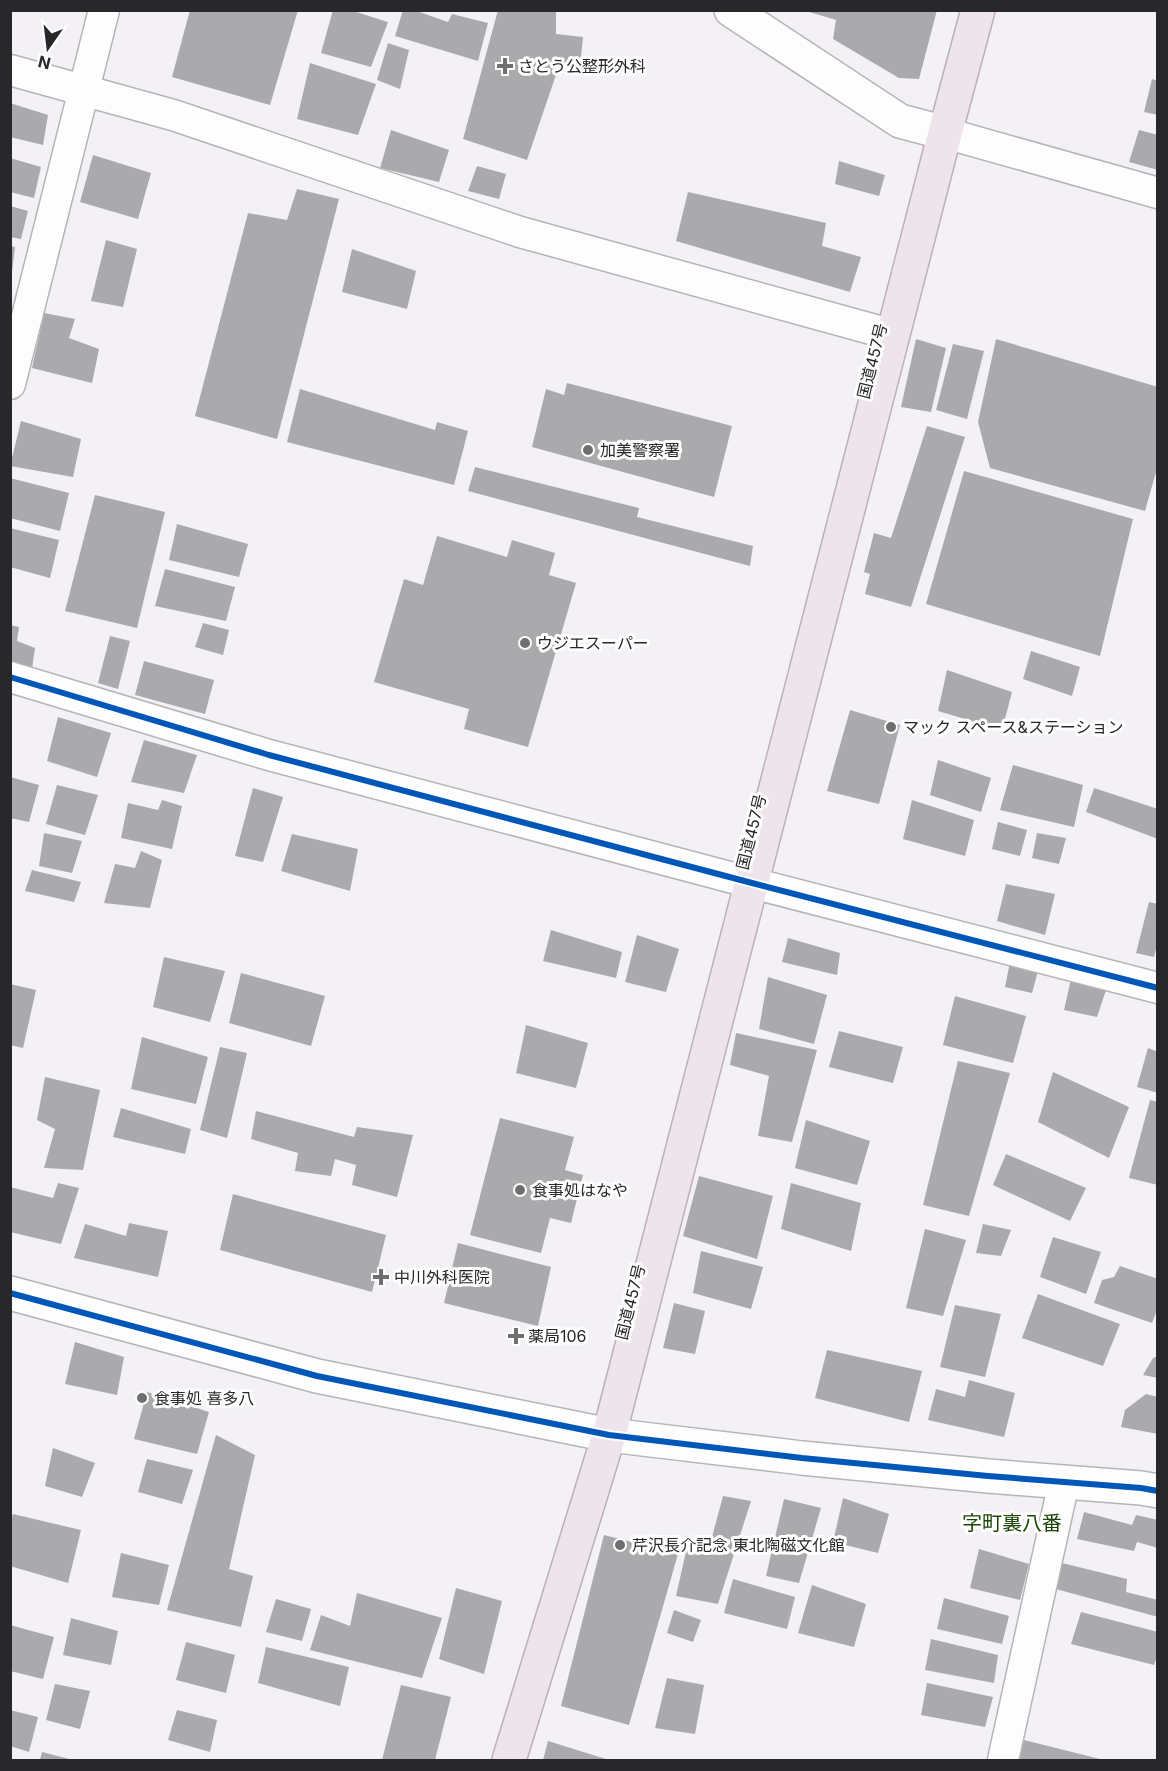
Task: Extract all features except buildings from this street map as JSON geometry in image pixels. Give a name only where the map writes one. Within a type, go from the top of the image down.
[{"type":"highway","name":"国道457号","points":[[509,1761],[609,1435],[978,10]]},
{"type":"street","points":[[10,384],[104,10]]},
{"type":"street","points":[[731,10],[900,121],[1158,193]]},
{"type":"street","points":[[10,70],[173,115],[520,232],[893,335]]},
{"type":"street","points":[[10,677],[269,755],[1158,988]]},
{"type":"street","points":[[10,1293],[317,1376],[609,1435],[802,1458],[1158,1491]]},
{"type":"street","points":[[1003,1761],[1064,1482]]},
{"type":"cycle path","points":[[10,677],[269,755],[1158,988]]},
{"type":"cycle path","points":[[10,1293],[317,1376],[609,1435],[802,1458],[1158,1491]]},
{"type":"place","name":"さとう公整形外科","points":[[505,66]]},
{"type":"place","name":"加美警察署","points":[[588,450]]},
{"type":"place","name":"ウジエスーパー","points":[[525,643]]},
{"type":"place","name":"マック スペース&ステーション","points":[[891,727]]},
{"type":"place","name":"食事処はなや","points":[[520,1190]]},
{"type":"place","name":"中川外科医院","points":[[381,1277]]},
{"type":"place","name":"薬局106","points":[[516,1336]]},
{"type":"place","name":"食事処 喜多八","points":[[142,1398]]},
{"type":"place","name":"芹沢長介記念 東北陶磁文化館","points":[[620,1545]]},
{"type":"district","name":"字町裏八番","points":[[1012,1523]]}]
